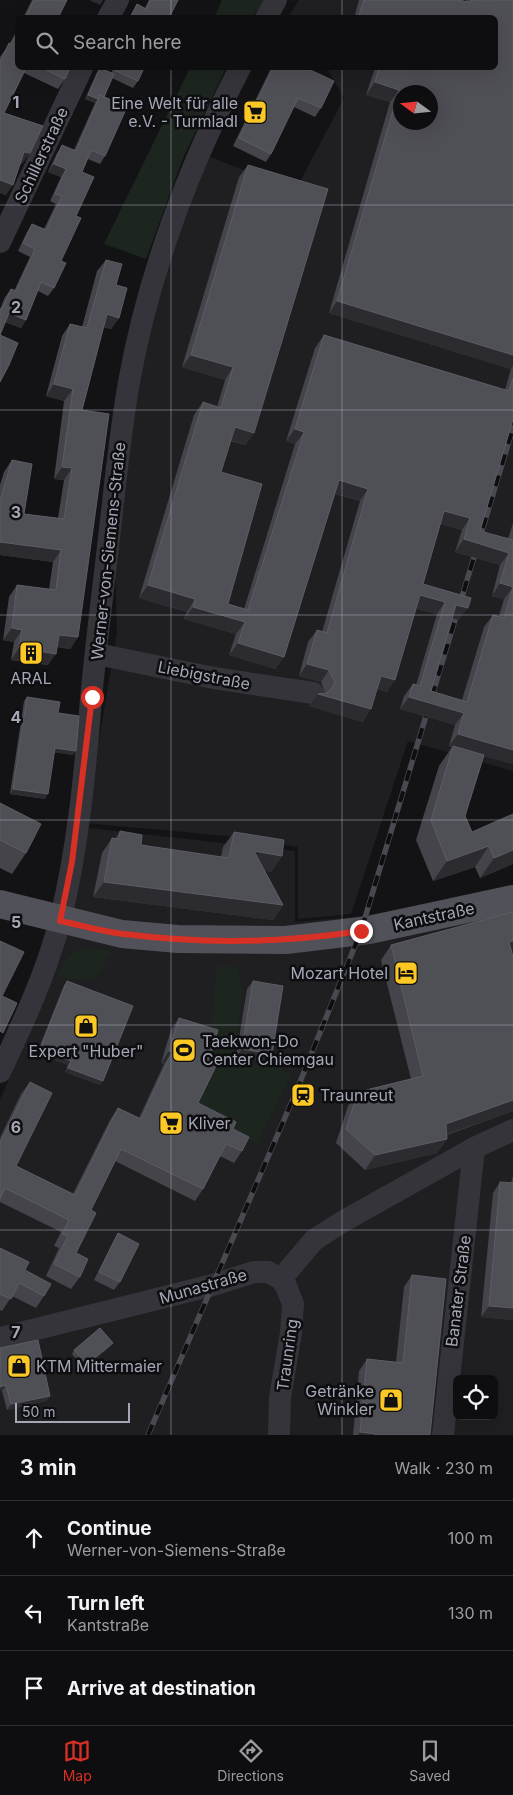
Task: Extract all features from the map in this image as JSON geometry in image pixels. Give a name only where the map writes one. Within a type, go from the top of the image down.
[{"type":"main road","name":"Kantstraße","points":[[0,904],[60,921],[122,934],[178,939],[286,940],[369,930],[513,899]]},
{"type":"street","points":[[110,15],[118,0]]},
{"type":"street","points":[[268,15],[276,0]]},
{"type":"street","name":"Schillerstraße","points":[[3,230],[81,70]]},
{"type":"street","name":"Werner-von-Siemens-Straße","points":[[0,1072],[23,1023],[49,958],[60,921],[72,862],[120,440],[129,382],[150,291],[194,166],[215,116],[239,70]]},
{"type":"street","name":"Liebigstraße","points":[[96,654],[214,678],[313,693]]},
{"type":"street","points":[[280,1279],[314,1240],[342,1222],[474,1148],[513,1130]]},
{"type":"street","name":"Banater Straße","points":[[443,1435],[474,1148]]},
{"type":"street","name":"Munastraße","points":[[0,1338],[213,1285],[254,1272],[268,1272],[280,1279]]},
{"type":"street","name":"Traunring","points":[[280,1279],[291,1294],[293,1313],[280,1397],[280,1435]]},
{"type":"shaded area","points":[[222,0],[264,0],[254,15],[215,15]]},
{"type":"shaded area","points":[[299,0],[513,0],[513,771],[408,741],[351,914],[298,919],[298,847],[227,836],[85,823],[117,633],[115,557],[128,427],[167,262],[206,155],[295,191],[344,98],[328,70],[498,70],[498,15],[289,15]]},
{"type":"shaded area","points":[[189,70],[225,70],[183,158],[146,259],[104,244]]},
{"type":"shaded area","points":[[89,828],[295,851],[295,922],[354,917],[513,891],[513,1435],[0,1435],[0,1100],[61,957],[77,896]]},
{"type":"shaded area","points":[[85,947],[112,951],[94,981],[58,977],[68,959],[75,952]]},
{"type":"shaded area","points":[[217,966],[237,967],[244,991],[233,1058],[268,1065],[270,1055],[281,1057],[282,1070],[292,1074],[257,1144],[192,1115],[206,1075]]},
{"type":"building","points":[[34,0],[67,0],[60,15],[26,15]]},
{"type":"building","points":[[150,0],[178,0],[170,15],[132,15],[137,4],[146,9]]},
{"type":"building","points":[[364,0],[460,0],[470,3],[471,0],[513,0],[513,355],[337,301],[393,110],[393,130],[438,130],[438,85],[393,85],[393,88],[375,82],[378,70],[498,70],[498,15],[359,15]]},
{"type":"building","points":[[15,37],[15,70],[25,70],[4,113],[43,126],[30,153],[24,152],[13,185],[0,180],[0,62],[9,43],[11,44]]},
{"type":"building","points":[[46,70],[69,70],[65,79]]},
{"type":"building","points":[[99,70],[114,74],[104,97],[100,95],[98,99],[88,95]]},
{"type":"building","points":[[114,70],[143,70],[138,81]]},
{"type":"building","points":[[272,70],[310,70],[334,81],[321,108],[298,98],[271,154],[239,138]]},
{"type":"building","points":[[100,95],[127,107],[105,156],[91,150],[82,172],[94,177],[76,216],[81,218],[61,261],[66,263],[54,288],[41,282],[26,320],[9,313],[0,335],[0,309],[2,309],[11,289],[16,291],[35,249],[23,243],[32,224],[46,230],[62,196],[55,194],[66,169],[54,164],[62,145],[76,151]]},
{"type":"building","points":[[248,165],[328,189],[254,433],[235,427],[221,472],[262,484],[228,604],[248,610],[304,432],[295,429],[324,335],[509,391],[513,378],[513,419],[480,531],[513,540],[513,587],[513,750],[458,734],[464,713],[409,697],[413,684],[420,686],[445,602],[420,595],[395,680],[381,676],[371,709],[318,694],[327,693],[335,682],[329,670],[307,664],[317,630],[327,633],[368,489],[339,480],[284,657],[238,643],[245,622],[193,607],[195,599],[148,585],[203,402],[221,408],[233,367],[191,355]],"holes":[[[444,511],[470,518],[464,539],[509,553],[500,583],[513,587],[504,618],[493,615],[467,702],[431,691],[456,605],[468,608],[471,598],[423,584]]]},
{"type":"building","points":[[106,260],[122,264],[116,285],[127,288],[119,318],[107,314],[82,410],[109,414],[78,637],[59,635],[56,654],[19,648],[22,630],[12,628],[17,585],[56,590],[61,550],[0,542],[0,501],[12,460],[32,464],[24,514],[64,519],[72,468],[62,467],[73,389],[54,384],[70,324],[87,328]]},
{"type":"building","points":[[0,335],[18,343],[0,382]]},
{"type":"building","points":[[27,697],[60,702],[58,713],[79,716],[76,751],[55,748],[48,794],[13,789]]},
{"type":"building","points":[[453,746],[484,755],[465,816],[472,832],[513,814],[513,850],[494,858],[489,846],[447,861],[431,820]]},
{"type":"building","points":[[0,803],[41,824],[26,853],[0,840]]},
{"type":"building","points":[[120,831],[142,835],[141,845],[229,858],[234,832],[284,840],[282,856],[254,851],[283,905],[104,882],[112,838],[119,839]]},
{"type":"building","points":[[513,912],[513,941],[509,942],[513,957],[513,1100],[446,1124],[447,1139],[375,1155],[346,1129],[358,1092],[423,1076],[391,945]]},
{"type":"building","points":[[0,941],[24,952],[2,996],[17,1003],[3,1033],[0,1031]]},
{"type":"building","name":"Expert \"Huber\"","points":[[67,981],[133,1006],[103,1081],[68,1068],[71,1061],[40,1049]]},
{"type":"building","points":[[253,981],[283,986],[272,1054],[242,1049]]},
{"type":"building","points":[[179,1018],[218,1030],[208,1063],[216,1066],[198,1103],[236,1122],[233,1129],[249,1137],[242,1151],[226,1144],[203,1189],[121,1149],[91,1210],[96,1213],[76,1253],[88,1259],[80,1277],[54,1264],[68,1236],[62,1234],[69,1220],[5,1188],[0,1199],[0,1143],[30,1082],[52,1093],[16,1166],[75,1195],[118,1108],[141,1119],[172,1052],[169,1051]]},
{"type":"building","points":[[500,1182],[513,1183],[513,1308],[489,1306]]},
{"type":"building","points":[[118,1233],[139,1244],[120,1282],[99,1272]]},
{"type":"building","points":[[0,1248],[29,1262],[25,1270],[51,1284],[44,1296],[19,1283],[11,1299],[0,1294]]},
{"type":"building","points":[[412,1275],[446,1279],[430,1435],[375,1435],[360,1432],[367,1359],[403,1363]]},
{"type":"building","points":[[100,1328],[113,1343],[87,1364],[74,1350]]},
{"type":"building","name":"KTM Mittermaier","points":[[38,1340],[50,1396],[11,1404],[6,1385],[0,1387],[0,1348]]},
{"type":"railway","points":[[148,1435],[296,1092],[361,931],[513,428]]},
{"type":"place","name":"Eine Welt für alle e.V. - Turmladl","points":[[255,112]]},
{"type":"place","name":"ARAL","points":[[31,653]]},
{"type":"place","name":"Mozart Hotel","points":[[406,973]]},
{"type":"place","name":"Expert \"Huber\"","points":[[86,1026]]},
{"type":"place","name":"Taekwon-Do Center Chiemgau","points":[[184,1050]]},
{"type":"place","name":"Traunreut","points":[[303,1095]]},
{"type":"place","name":"Kliver","points":[[171,1123]]},
{"type":"place","name":"KTM Mittermaier","points":[[19,1366]]},
{"type":"place","name":"Getränke Winkler","points":[[391,1400]]},
{"type":"route","points":[[92,697],[72,862],[60,921],[122,934],[178,939],[286,940],[361,931]]}]
